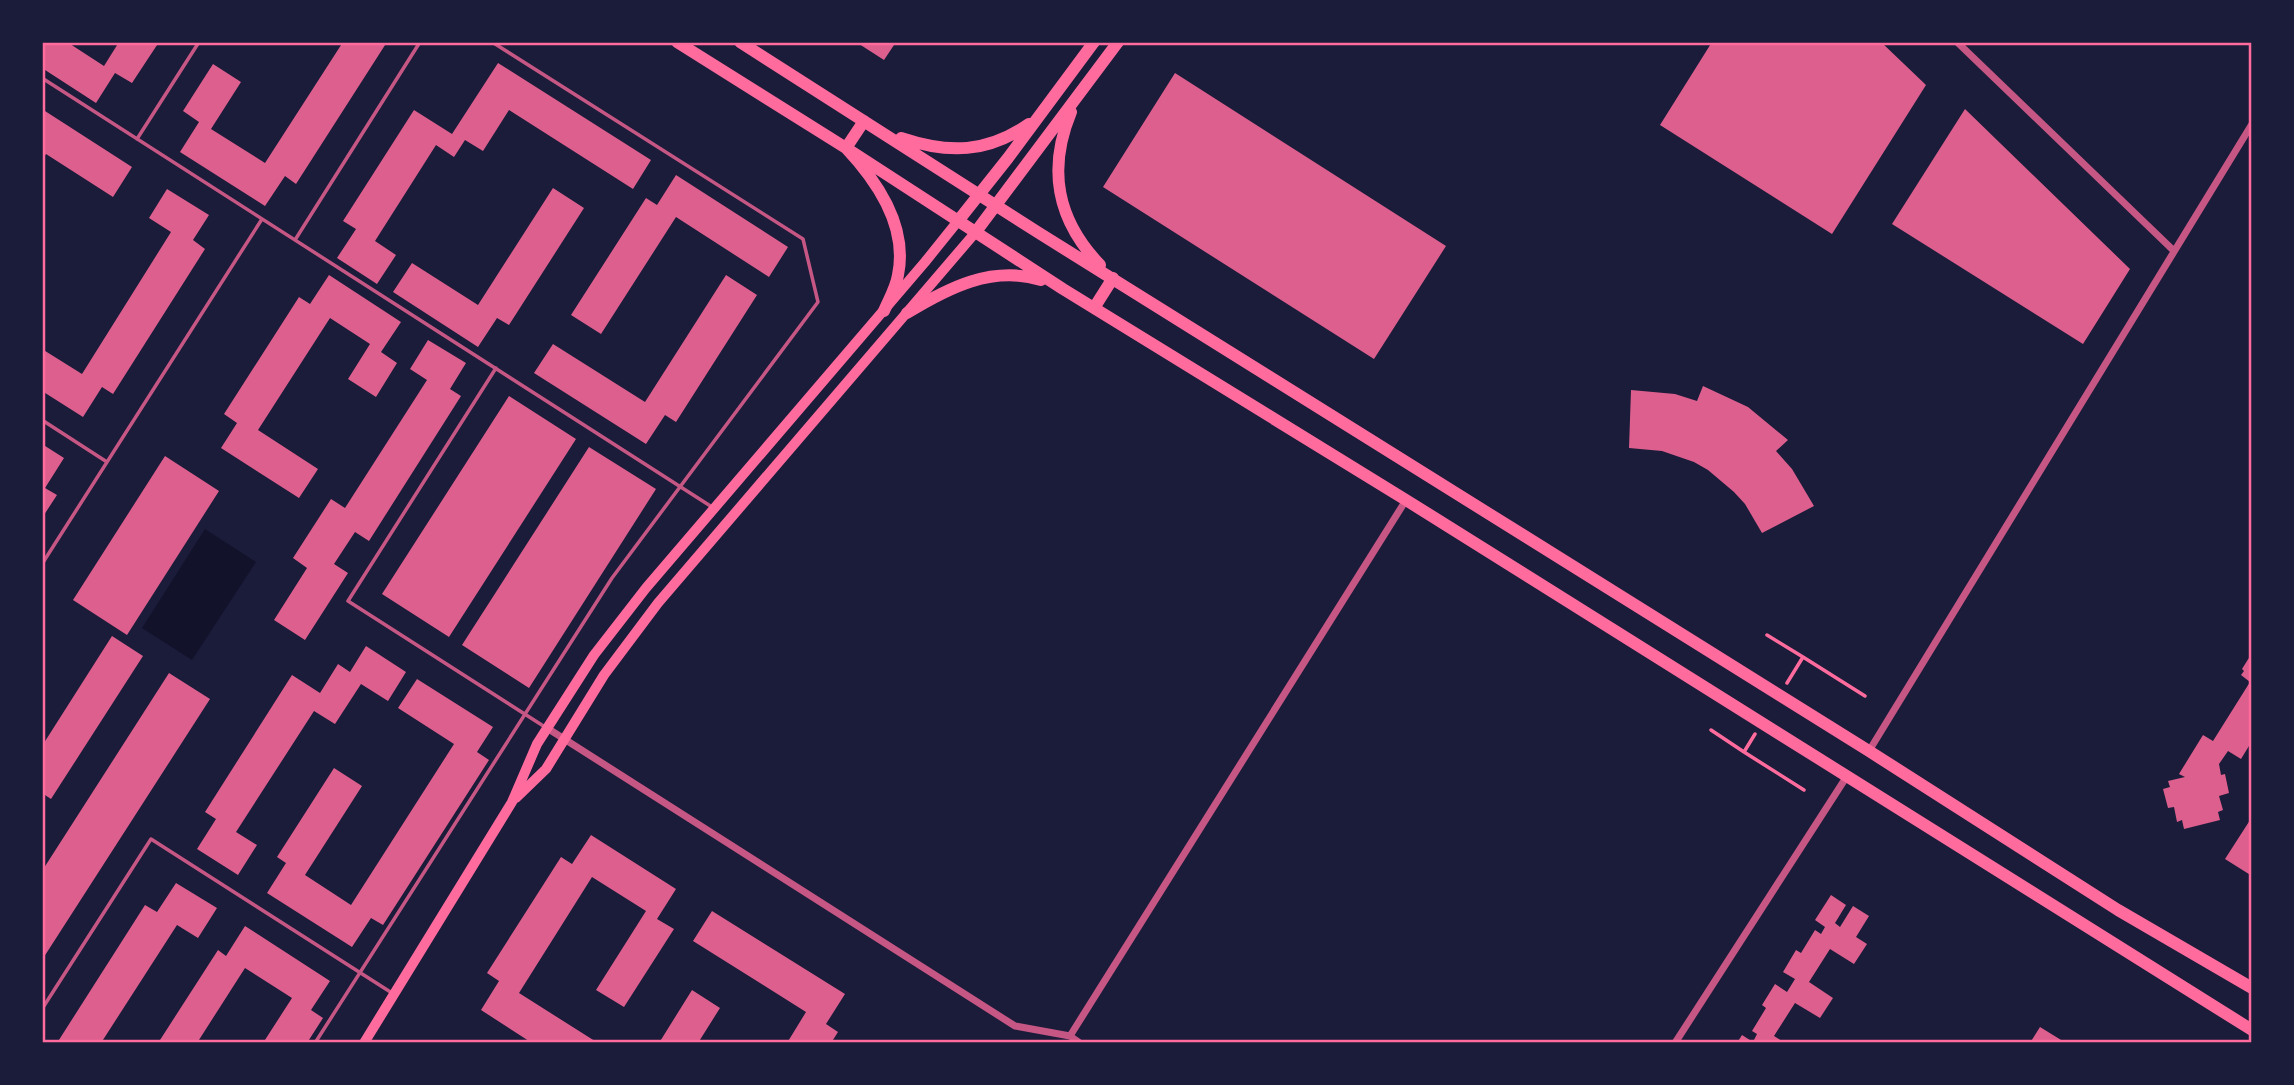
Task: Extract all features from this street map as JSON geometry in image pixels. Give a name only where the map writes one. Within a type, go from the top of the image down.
[{"type":"main road","points":[[677,42],[1063,289],[1406,500],[2252,1030]]},
{"type":"main road","points":[[740,42],[2118,910],[2252,988]]},
{"type":"main road","points":[[364,1043],[512,802],[537,744],[619,622],[958,221],[1094,42]]},
{"type":"main road","points":[[512,802],[545,769],[604,675],[658,603],[975,233],[1118,42]]},
{"type":"main road","points":[[1077,97],[1062,143],[1058,184],[1061,204],[1079,239],[1111,277]]},
{"type":"main road","points":[[880,131],[935,148],[976,148],[1013,135],[1042,111]]},
{"type":"main road","points":[[846,148],[864,121]]},
{"type":"main road","points":[[846,148],[873,179],[890,213],[898,238],[898,275],[884,311]]},
{"type":"main road","points":[[907,313],[952,288],[990,276],[1024,275],[1063,289]]},
{"type":"main road","points":[[1094,308],[1111,277]]},
{"type":"street","points":[[1957,42],[2173,250]]},
{"type":"street","points":[[1868,751],[2252,124]]},
{"type":"street","points":[[1070,1036],[1406,500]]},
{"type":"street","points":[[547,729],[1015,1026],[1070,1036],[1080,1043]]},
{"type":"street","points":[[1675,1043],[1847,776]]},
{"type":"lane","points":[[137,139],[199,42]]},
{"type":"lane","points":[[295,240],[420,42]]},
{"type":"lane","points":[[315,1043],[612,578],[818,302],[803,239],[492,42]]},
{"type":"lane","points":[[42,78],[714,508]]},
{"type":"lane","points":[[42,564],[262,219]]},
{"type":"lane","points":[[496,368],[348,601],[547,729]]},
{"type":"lane","points":[[42,420],[107,462]]},
{"type":"lane","points":[[42,1009],[151,839],[394,994]]},
{"type":"path","points":[[1767,635],[1803,657]]},
{"type":"path","points":[[1711,730],[1744,752]]},
{"type":"shaded area","points":[[205,529],[256,562],[192,660],[142,628]]},
{"type":"building","points":[[42,42],[67,42],[104,66],[119,42],[159,42],[132,83],[115,73],[96,103],[42,68]]},
{"type":"building","points":[[343,42],[387,42],[296,184],[285,176],[265,206],[180,152],[199,122],[183,111],[213,64],[241,82],[211,129],[265,163]]},
{"type":"building","points":[[856,42],[896,42],[884,60]]},
{"type":"building","points":[[1712,42],[1881,42],[1926,85],[1832,234],[1660,125]]},
{"type":"building","points":[[498,63],[651,160],[633,189],[509,110],[483,151],[465,140],[454,157],[436,145],[375,241],[396,255],[377,284],[337,258],[356,229],[343,221],[414,110],[452,134]]},
{"type":"building","points":[[1175,73],[1446,246],[1374,359],[1103,187]]},
{"type":"building","points":[[1965,109],[2130,269],[2083,344],[1892,224]]},
{"type":"building","points":[[45,111],[132,167],[113,197],[46,154],[42,160],[42,117]]},
{"type":"building","points":[[676,175],[788,247],[769,277],[676,217],[601,334],[571,315],[646,198],[657,205]]},
{"type":"building","points":[[553,188],[584,208],[509,325],[497,318],[478,347],[393,292],[412,263],[478,305]]},
{"type":"building","points":[[167,189],[209,215],[193,240],[205,249],[113,394],[102,387],[83,417],[42,391],[42,349],[82,374],[171,232],[149,218]]},
{"type":"building","points":[[329,275],[401,322],[381,352],[397,363],[376,397],[348,379],[370,344],[330,318],[258,430],[318,469],[299,498],[221,448],[237,423],[224,414],[299,297],[310,304]]},
{"type":"building","points":[[726,275],[757,295],[676,422],[665,415],[646,444],[534,373],[553,344],[645,402]]},
{"type":"building","points":[[428,340],[466,363],[450,389],[461,396],[369,541],[355,532],[334,564],[348,573],[305,640],[274,620],[307,568],[293,558],[331,499],[345,508],[427,380],[410,369]]},
{"type":"building","points":[[1703,386],[1748,407],[1788,440],[1776,451],[1792,469],[1814,506],[1762,533],[1745,504],[1708,470],[1662,451],[1629,448],[1631,390],[1675,394],[1697,401]]},
{"type":"building","points":[[509,396],[576,439],[449,637],[382,594]]},
{"type":"building","points":[[42,444],[64,458],[45,488],[57,495],[42,518]]},
{"type":"building","points":[[589,447],[656,489],[529,688],[462,645]]},
{"type":"building","points":[[165,456],[219,491],[127,635],[73,600]]},
{"type":"building","points":[[112,636],[143,656],[51,799],[42,793],[42,746]]},
{"type":"building","points":[[366,646],[406,672],[388,701],[361,684],[335,724],[314,711],[236,832],[257,845],[238,875],[197,849],[216,819],[205,812],[292,675],[320,693],[338,664],[350,672]]},
{"type":"building","points":[[2252,653],[2252,741],[2241,759],[2228,751],[2219,764],[2221,775],[2225,774],[2229,793],[2219,796],[2223,810],[2218,812],[2220,820],[2184,829],[2182,820],[2177,822],[2174,807],[2168,808],[2163,789],[2170,787],[2168,781],[2185,777],[2179,774],[2203,735],[2213,741],[2250,682],[2241,675]]},
{"type":"building","points":[[169,673],[210,699],[42,960],[42,871]]},
{"type":"building","points":[[417,679],[493,727],[477,752],[489,760],[383,925],[371,918],[352,947],[267,893],[286,863],[277,857],[334,768],[362,786],[305,875],[351,905],[454,744],[398,708]]},
{"type":"building","points":[[2252,817],[2252,876],[2225,859]]},
{"type":"building","points":[[591,835],[676,889],[657,919],[674,929],[624,1007],[596,990],[646,911],[592,877],[519,993],[598,1043],[532,1043],[481,1010],[499,981],[487,973],[561,857],[572,864]]},
{"type":"building","points":[[176,883],[217,908],[198,938],[177,925],[101,1043],[57,1043],[145,905],[157,912]]},
{"type":"building","points":[[1831,895],[1846,905],[1835,923],[1840,927],[1853,906],[1869,916],[1856,937],[1867,944],[1854,964],[1830,949],[1809,982],[1833,998],[1820,1018],[1795,1003],[1774,1036],[1785,1043],[1737,1043],[1742,1035],[1753,1042],[1757,1034],[1752,1031],[1766,1008],[1762,1005],[1775,984],[1787,992],[1795,979],[1783,972],[1796,950],[1801,953],[1815,930],[1821,934],[1825,927],[1815,920]]},
{"type":"building","points":[[712,911],[845,994],[826,1024],[838,1032],[831,1043],[787,1043],[806,1012],[693,941]]},
{"type":"building","points":[[245,926],[330,981],[311,1010],[323,1018],[307,1043],[263,1043],[292,998],[245,968],[197,1043],[165,1043],[160,1040],[218,950],[226,956]]},
{"type":"building","points":[[692,990],[720,1008],[698,1043],[659,1043]]},
{"type":"building","points":[[2040,1027],[2066,1043],[2030,1043]]}]
